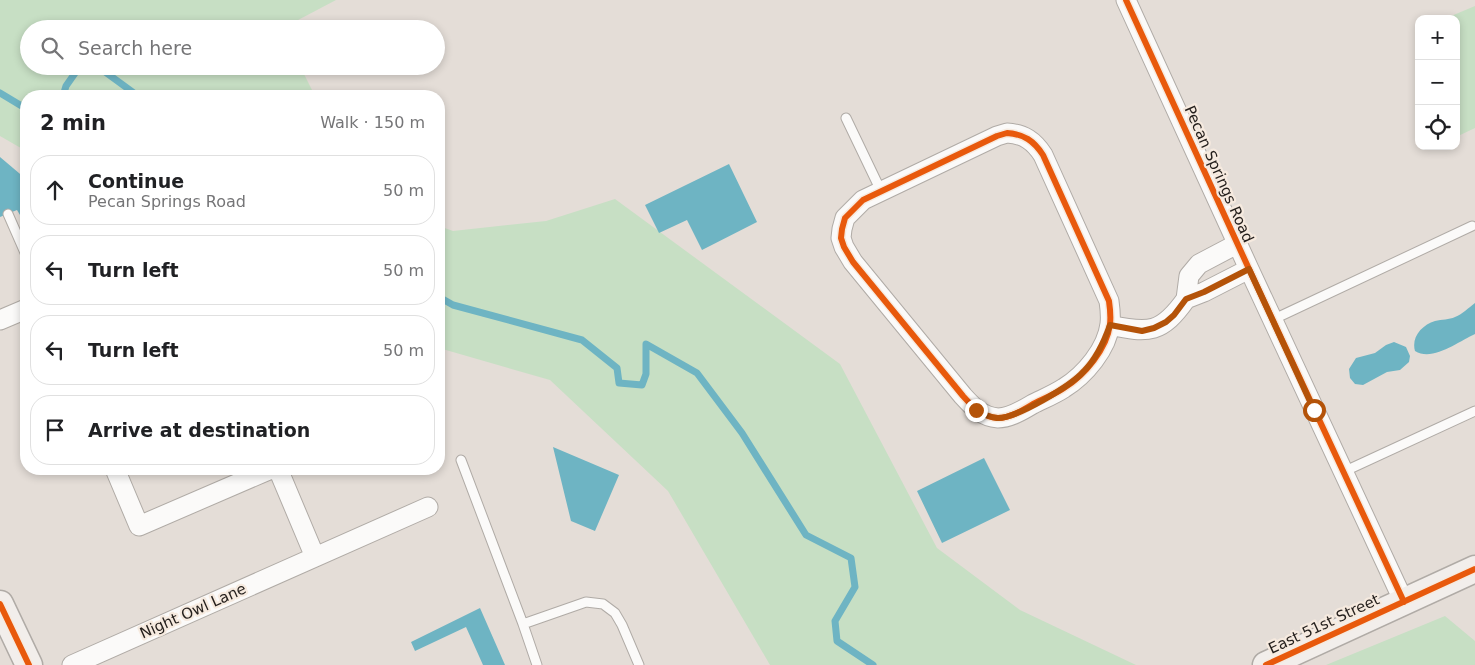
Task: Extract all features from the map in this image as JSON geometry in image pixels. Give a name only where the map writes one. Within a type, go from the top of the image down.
[{"type":"main road","name":"East 51st Street","points":[[1266,665],[1475,570]]},
{"type":"main road","points":[[0,604],[29,665]]},
{"type":"street","name":"Pecan Springs Road","points":[[1126,0],[1272,320],[1404,602]]},
{"type":"street","points":[[1007,133],[1026,138],[1036,145],[1044,155],[1109,301],[1110,325],[1098,354],[1084,372],[1064,388],[1007,417],[986,416],[976,410],[963,396],[853,262],[841,238],[845,218],[863,200],[997,136],[1007,133]]},
{"type":"street","points":[[1186,299],[1189,276],[1199,264],[1237,244]]},
{"type":"street","points":[[1110,325],[1142,331],[1154,328],[1170,318],[1186,299],[1249,269]]},
{"type":"street","points":[[0,320],[20,312]]},
{"type":"street","points":[[118,475],[139,526],[257,475]]},
{"type":"street","points":[[281,475],[315,557]]},
{"type":"street","name":"Night Owl Lane","points":[[72,665],[428,507]]},
{"type":"lane","points":[[846,118],[882,191]]},
{"type":"lane","points":[[8,214],[20,241]]},
{"type":"lane","points":[[1272,320],[1472,226]]},
{"type":"lane","points":[[1343,472],[1475,411]]},
{"type":"lane","points":[[461,460],[537,665]]},
{"type":"lane","points":[[523,624],[586,602],[604,604],[615,613],[622,625],[639,665]]},
{"type":"green space","points":[[0,0],[336,0],[298,20],[20,20],[20,75],[304,75],[312,90],[20,90],[20,148],[0,136]]},
{"type":"green space","points":[[1475,6],[1475,128],[1460,135],[1460,15],[1454,15]]},
{"type":"green space","points":[[615,199],[840,364],[937,548],[1020,610],[1136,665],[770,665],[668,491],[550,380],[445,350],[445,228],[453,231],[546,221]]},
{"type":"green space","points":[[1445,616],[1475,641],[1475,665],[1326,665]]},
{"type":"water","points":[[0,157],[20,174],[20,215],[17,210],[0,217]]},
{"type":"water","points":[[729,164],[757,222],[702,250],[687,220],[659,233],[645,205]]},
{"type":"water","points":[[1475,303],[1475,334],[1438,352],[1422,354],[1415,351],[1416,336],[1426,325],[1458,316]]},
{"type":"water","points":[[1394,342],[1406,347],[1410,356],[1409,362],[1400,370],[1387,372],[1363,385],[1355,384],[1350,378],[1349,369],[1356,358],[1375,353]]},
{"type":"water","points":[[553,447],[619,475],[595,531],[571,521]]},
{"type":"water","points":[[984,458],[1010,510],[942,543],[917,491]]},
{"type":"water","points":[[480,608],[505,665],[483,665],[466,627],[415,651],[411,642]]},
{"type":"waterway","points":[[65,90],[74,75]]},
{"type":"waterway","points":[[109,75],[130,90]]},
{"type":"waterway","points":[[0,93],[20,105]]},
{"type":"waterway","points":[[445,300],[453,305],[582,340],[617,368],[619,383],[642,385],[646,374],[646,344],[697,373],[742,433],[806,535],[851,558],[855,587],[835,621],[837,641],[873,665]]},
{"type":"cycle path","points":[[1126,0],[1404,602]]},
{"type":"cycle path","points":[[1007,133],[1028,139],[1043,155],[1109,301],[1110,324],[1100,352],[1087,369],[1072,383],[1021,411],[1007,417],[998,418],[983,414],[974,408],[963,396],[853,262],[841,238],[845,218],[863,200],[1007,133]]},
{"type":"cycle path","points":[[1266,665],[1475,569]]},
{"type":"cycle path","points":[[0,604],[29,665]]},
{"type":"route","points":[[976,410],[986,416],[998,418],[1007,417],[1018,412],[1064,388],[1084,372],[1098,354],[1110,325],[1142,331],[1154,328],[1166,322],[1174,315],[1186,299],[1249,269],[1314,410]]}]
